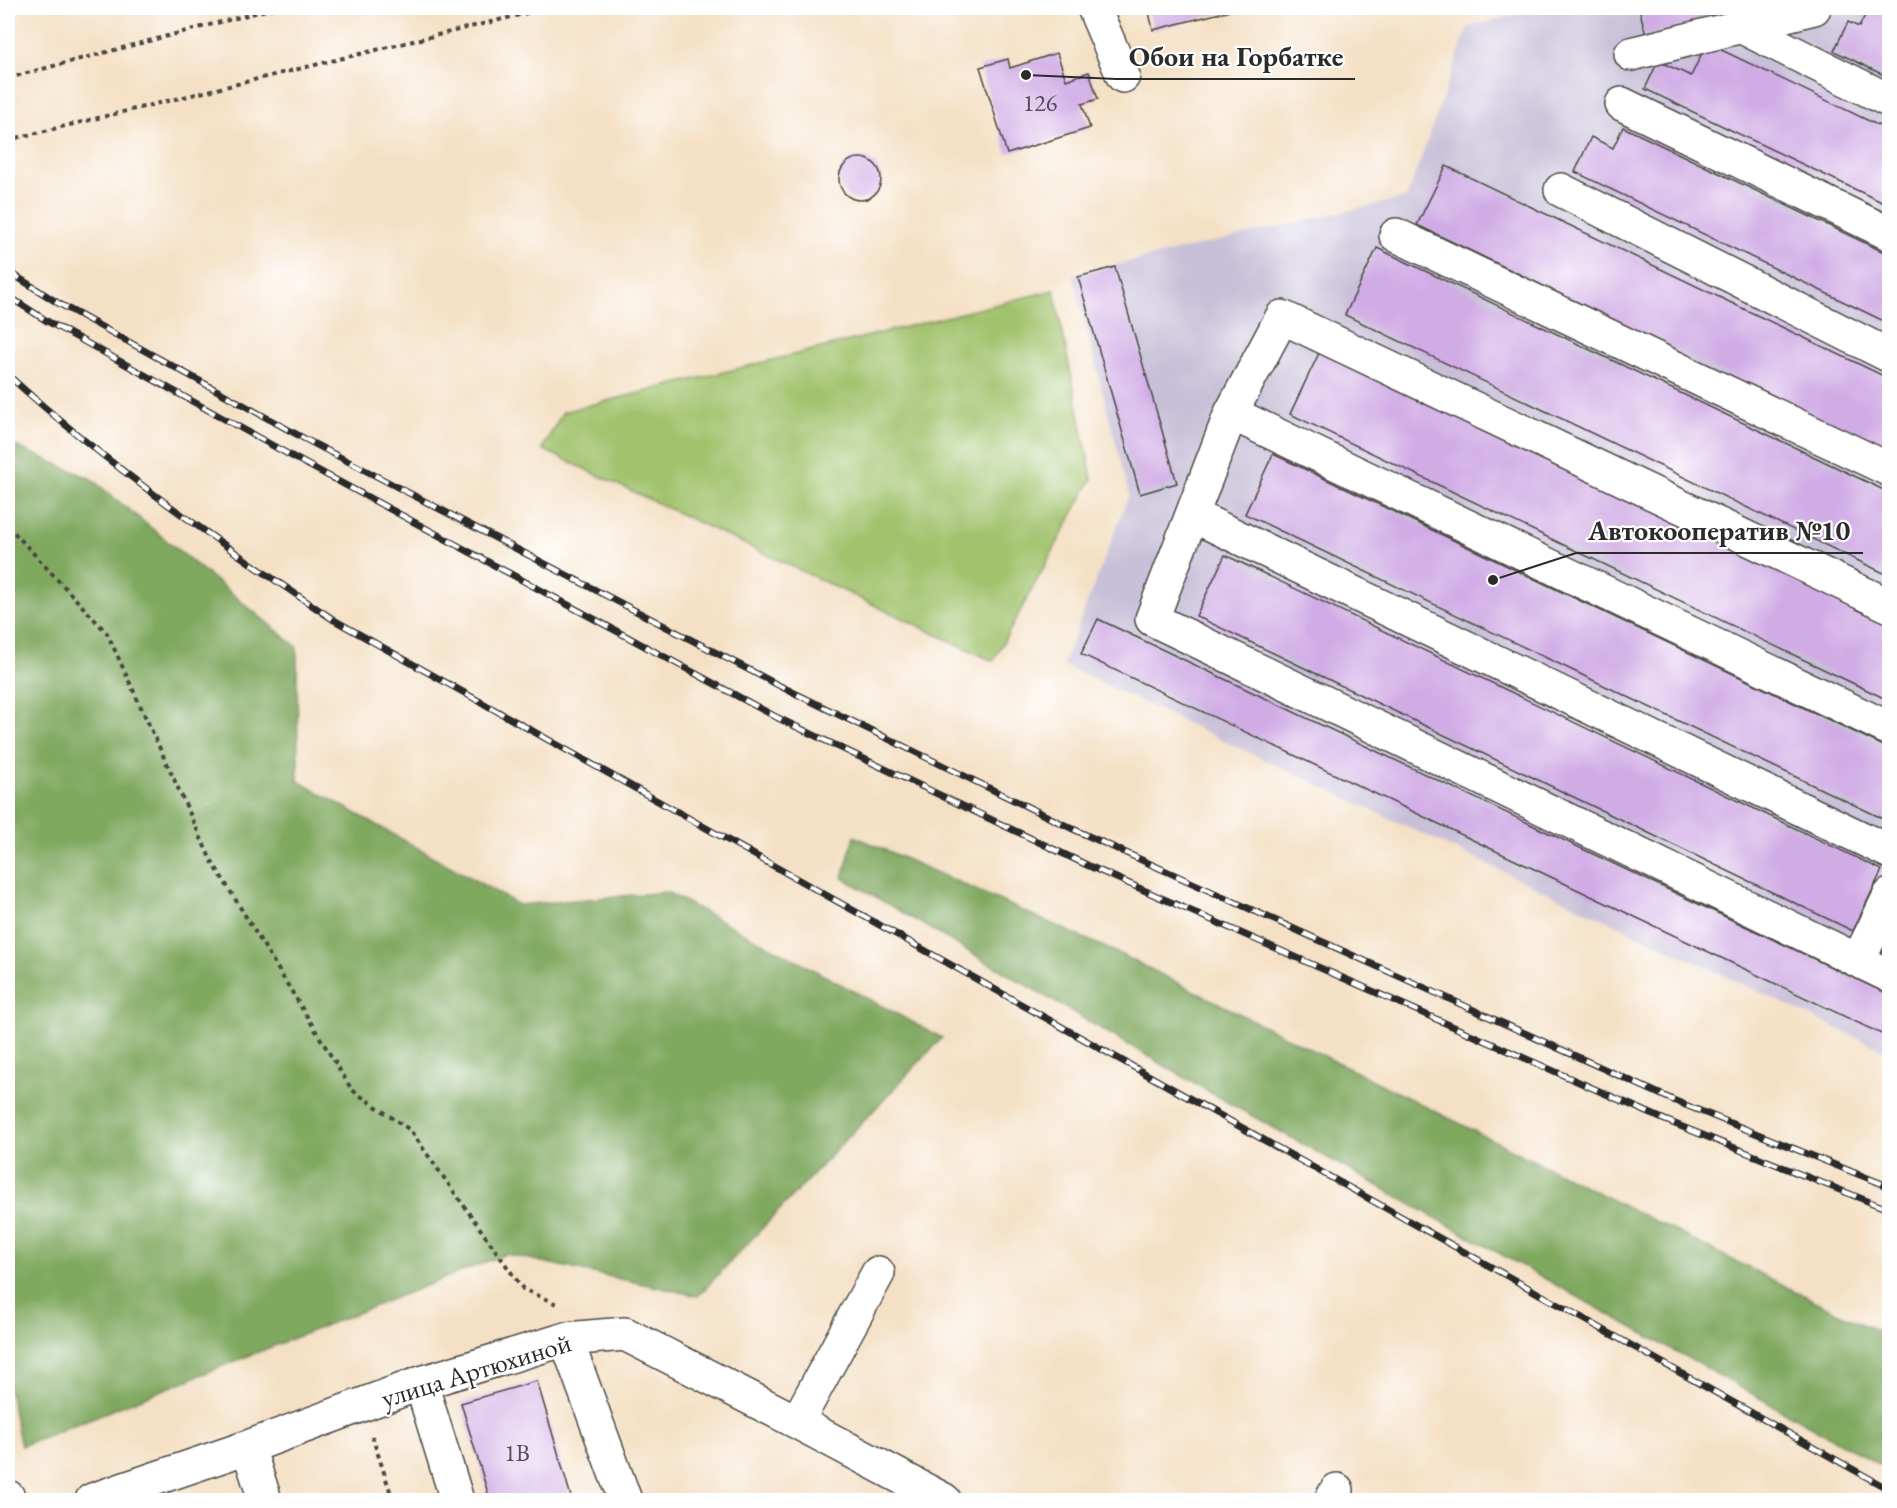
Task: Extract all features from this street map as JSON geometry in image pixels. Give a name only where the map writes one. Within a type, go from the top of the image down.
[{"type":"street","points":[[1094,8],[1123,76]]},
{"type":"street","points":[[1630,54],[1814,8]]},
{"type":"street","points":[[1740,26],[1890,101]]},
{"type":"street","points":[[1622,104],[1890,234]]},
{"type":"street","points":[[1561,190],[1890,356]]},
{"type":"street","points":[[1396,235],[1890,470]]},
{"type":"street","points":[[1890,606],[1282,317],[1232,413],[1152,619],[1890,976]]},
{"type":"street","points":[[1232,413],[1890,729]]},
{"type":"street","points":[[1192,515],[1890,852]]},
{"type":"street","points":[[1858,961],[1890,896]]},
{"type":"street","points":[[797,1422],[878,1273]]},
{"type":"street","name":"улица Артюхиной","points":[[109,1498],[422,1383],[566,1340],[625,1334],[944,1500]]},
{"type":"street","points":[[566,1340],[625,1500]]},
{"type":"street","points":[[422,1383],[457,1500]]},
{"type":"street","points":[[248,1447],[265,1500]]},
{"type":"path","points":[[8,78],[274,8]]},
{"type":"path","points":[[8,140],[548,8]]},
{"type":"path","points":[[8,526],[107,633],[210,858],[352,1090],[410,1130],[523,1289],[564,1307]]},
{"type":"path","points":[[362,1404],[393,1500]]},
{"type":"shaded area","points":[[1543,8],[1889,8],[1889,1053],[1063,665],[1129,495],[1073,275],[1407,197],[1468,27]]},
{"type":"green space","points":[[1054,290],[1092,479],[993,661],[542,449],[563,412]]},
{"type":"green space","points":[[8,443],[91,479],[297,647],[298,781],[519,905],[667,892],[942,1038],[698,1296],[506,1254],[21,1446],[8,1387]]},
{"type":"green space","points":[[854,836],[1122,955],[1889,1337],[1889,1470],[1218,1097],[843,878]]},
{"type":"building","points":[[1148,8],[1240,8],[1153,30]]},
{"type":"building","points":[[1639,8],[1749,8],[1646,35]]},
{"type":"building","points":[[1869,8],[1876,8],[1890,14],[1890,78],[1834,51],[1848,22],[1859,27]]},
{"type":"building","points":[[1707,43],[1890,131],[1890,206],[1645,89],[1658,61],[1691,76]]},
{"type":"building","points":[[1057,53],[1066,80],[1089,72],[1098,99],[1082,104],[1090,128],[1007,154],[980,67],[1008,59],[1010,68]]},
{"type":"building","points":[[1623,127],[1890,255],[1890,324],[1575,172],[1591,137],[1613,148]]},
{"type":"building","points":[[860,158],[868,159],[875,164],[880,171],[880,187],[875,194],[868,199],[860,200],[852,199],[845,194],[840,187],[839,179],[840,171],[845,164],[852,159]]},
{"type":"building","points":[[1446,166],[1890,379],[1890,452],[1417,225]]},
{"type":"building","points":[[1377,248],[1890,493],[1890,576],[1345,315]]},
{"type":"building","points":[[1115,267],[1177,483],[1140,494],[1078,277]]},
{"type":"building","points":[[1320,351],[1890,624],[1890,701],[1290,414]]},
{"type":"building","points":[[1273,454],[1890,749],[1890,822],[1245,514]]},
{"type":"building","points":[[1225,555],[1882,870],[1853,931],[1196,616]]},
{"type":"building","points":[[1098,619],[1890,995],[1890,1038],[1081,654]]},
{"type":"building","points":[[1890,937],[1890,958],[1881,954]]},
{"type":"building","points":[[537,1381],[572,1500],[490,1500],[461,1403]]},
{"type":"railway","points":[[8,271],[58,303],[307,440],[780,686],[1073,829],[1673,1100],[1890,1187]]},
{"type":"railway","points":[[8,296],[47,321],[297,459],[778,718],[1089,866],[1665,1120],[1890,1210]]},
{"type":"railway","points":[[8,375],[46,409],[166,504],[334,620],[1890,1490]]},
{"type":"place","name":"Обои на Горбатке","points":[[1026,75]]},
{"type":"place","name":"Автокооператив №10","points":[[1493,580]]}]
